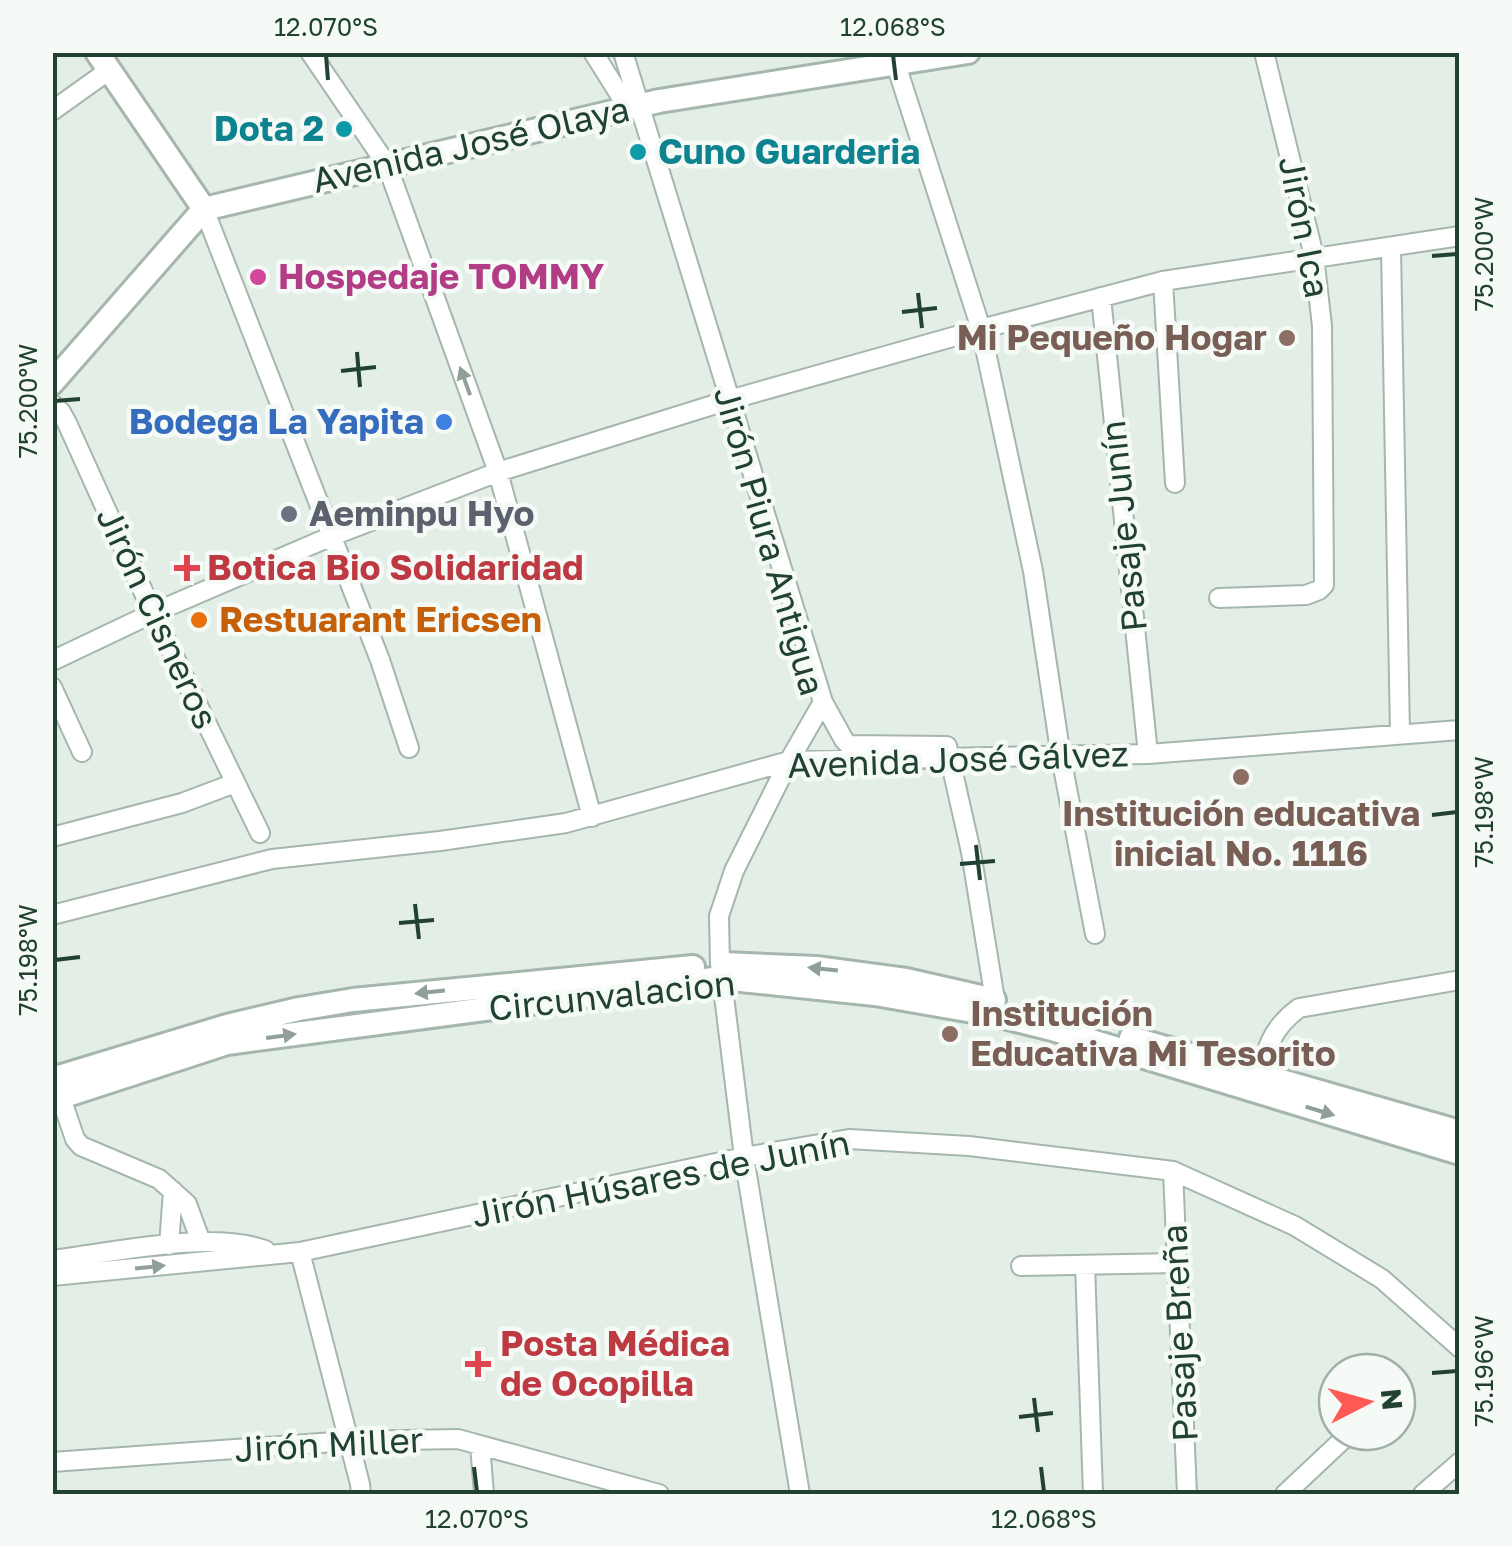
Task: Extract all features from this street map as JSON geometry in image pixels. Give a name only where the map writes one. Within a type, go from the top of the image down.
[{"type":"street","points":[[310,52],[387,165],[498,472],[592,817]]},
{"type":"street","points":[[593,52],[634,106]]},
{"type":"street","name":"Jirón Piura Antigua","points":[[623,52],[634,106],[823,702],[734,871],[719,916],[721,971],[744,1157],[800,1494]]},
{"type":"street","name":"Avenida José Olaya","points":[[204,208],[634,106],[893,58],[968,52]]},
{"type":"street","name":"Jirón Ica","points":[[1219,598],[1306,595],[1324,585],[1322,326],[1314,256],[1264,52]]},
{"type":"street","points":[[893,58],[981,329],[1034,570],[1061,757],[1095,934]]},
{"type":"street","points":[[52,111],[102,62],[204,208],[380,660],[410,748]]},
{"type":"street","points":[[52,383],[204,208]]},
{"type":"street","points":[[52,662],[153,613],[332,536],[498,472],[729,400],[1163,281],[1314,256],[1459,240]]},
{"type":"street","points":[[1391,248],[1400,734]]},
{"type":"street","points":[[1163,281],[1176,483]]},
{"type":"street","name":"Pasaje Junín","points":[[1100,297],[1148,754]]},
{"type":"street","name":"Jirón Cisneros","points":[[52,404],[67,423],[153,613],[260,832]]},
{"type":"street","points":[[52,687],[82,752]]},
{"type":"street","points":[[823,702],[849,745],[947,746],[971,852],[995,1000]]},
{"type":"street","name":"Avenida José Gálvez","points":[[52,915],[272,858],[566,823],[789,761],[1148,754],[1460,730]]},
{"type":"street","points":[[52,836],[182,803],[235,783]]},
{"type":"street","name":"Circunvalacion","points":[[55,1089],[226,1026],[353,1000],[721,971],[816,968],[906,980],[995,1000],[1259,1083],[1460,1153]]},
{"type":"street","name":"Circunvalacion","points":[[721,971],[996,1015],[1460,1132]]},
{"type":"street","points":[[1259,1083],[1267,1047],[1281,1021],[1299,1008],[1460,980]]},
{"type":"street","points":[[55,1089],[80,1146],[159,1179],[188,1204],[201,1242]]},
{"type":"street","name":"Jirón Húsares de Junín","points":[[52,1276],[300,1252],[744,1157],[849,1139],[970,1146],[1173,1171],[1295,1226],[1368,1270],[1460,1348]]},
{"type":"street","name":"Pasaje Breña","points":[[1173,1171],[1188,1494]]},
{"type":"street","points":[[169,1245],[173,1191]]},
{"type":"street","points":[[52,1260],[201,1242],[251,1245],[275,1254]]},
{"type":"street","points":[[300,1252],[360,1494]]},
{"type":"street","points":[[1020,1266],[1177,1263]]},
{"type":"street","points":[[1085,1264],[1093,1494]]},
{"type":"street","name":"Jirón Miller","points":[[52,1462],[348,1441],[458,1439],[659,1494]]},
{"type":"street","points":[[480,1445],[484,1494]]},
{"type":"street","points":[[1285,1494],[1330,1452]]},
{"type":"street","points":[[1422,1494],[1460,1462]]},
{"type":"place","name":"Dota 2","points":[[344,129]]},
{"type":"place","name":"Cuno Guarderia","points":[[638,152]]},
{"type":"place","name":"Hospedaje TOMMY","points":[[258,277]]},
{"type":"place","name":"Mi Pequeño Hogar","points":[[1287,338]]},
{"type":"place","name":"Bodega La Yapita","points":[[444,422]]},
{"type":"place","name":"Aeminpu Hyo","points":[[289,514]]},
{"type":"place","name":"Botica Bio Solidaridad","points":[[187,568]]},
{"type":"place","name":"Restuarant Ericsen","points":[[199,620]]},
{"type":"place","name":"Institución educativa inicial No. 1116","points":[[1241,777]]},
{"type":"place","name":"Institución Educativa Mi Tesorito","points":[[950,1034]]},
{"type":"place","name":"Posta Médica de Ocopilla","points":[[478,1364]]}]
